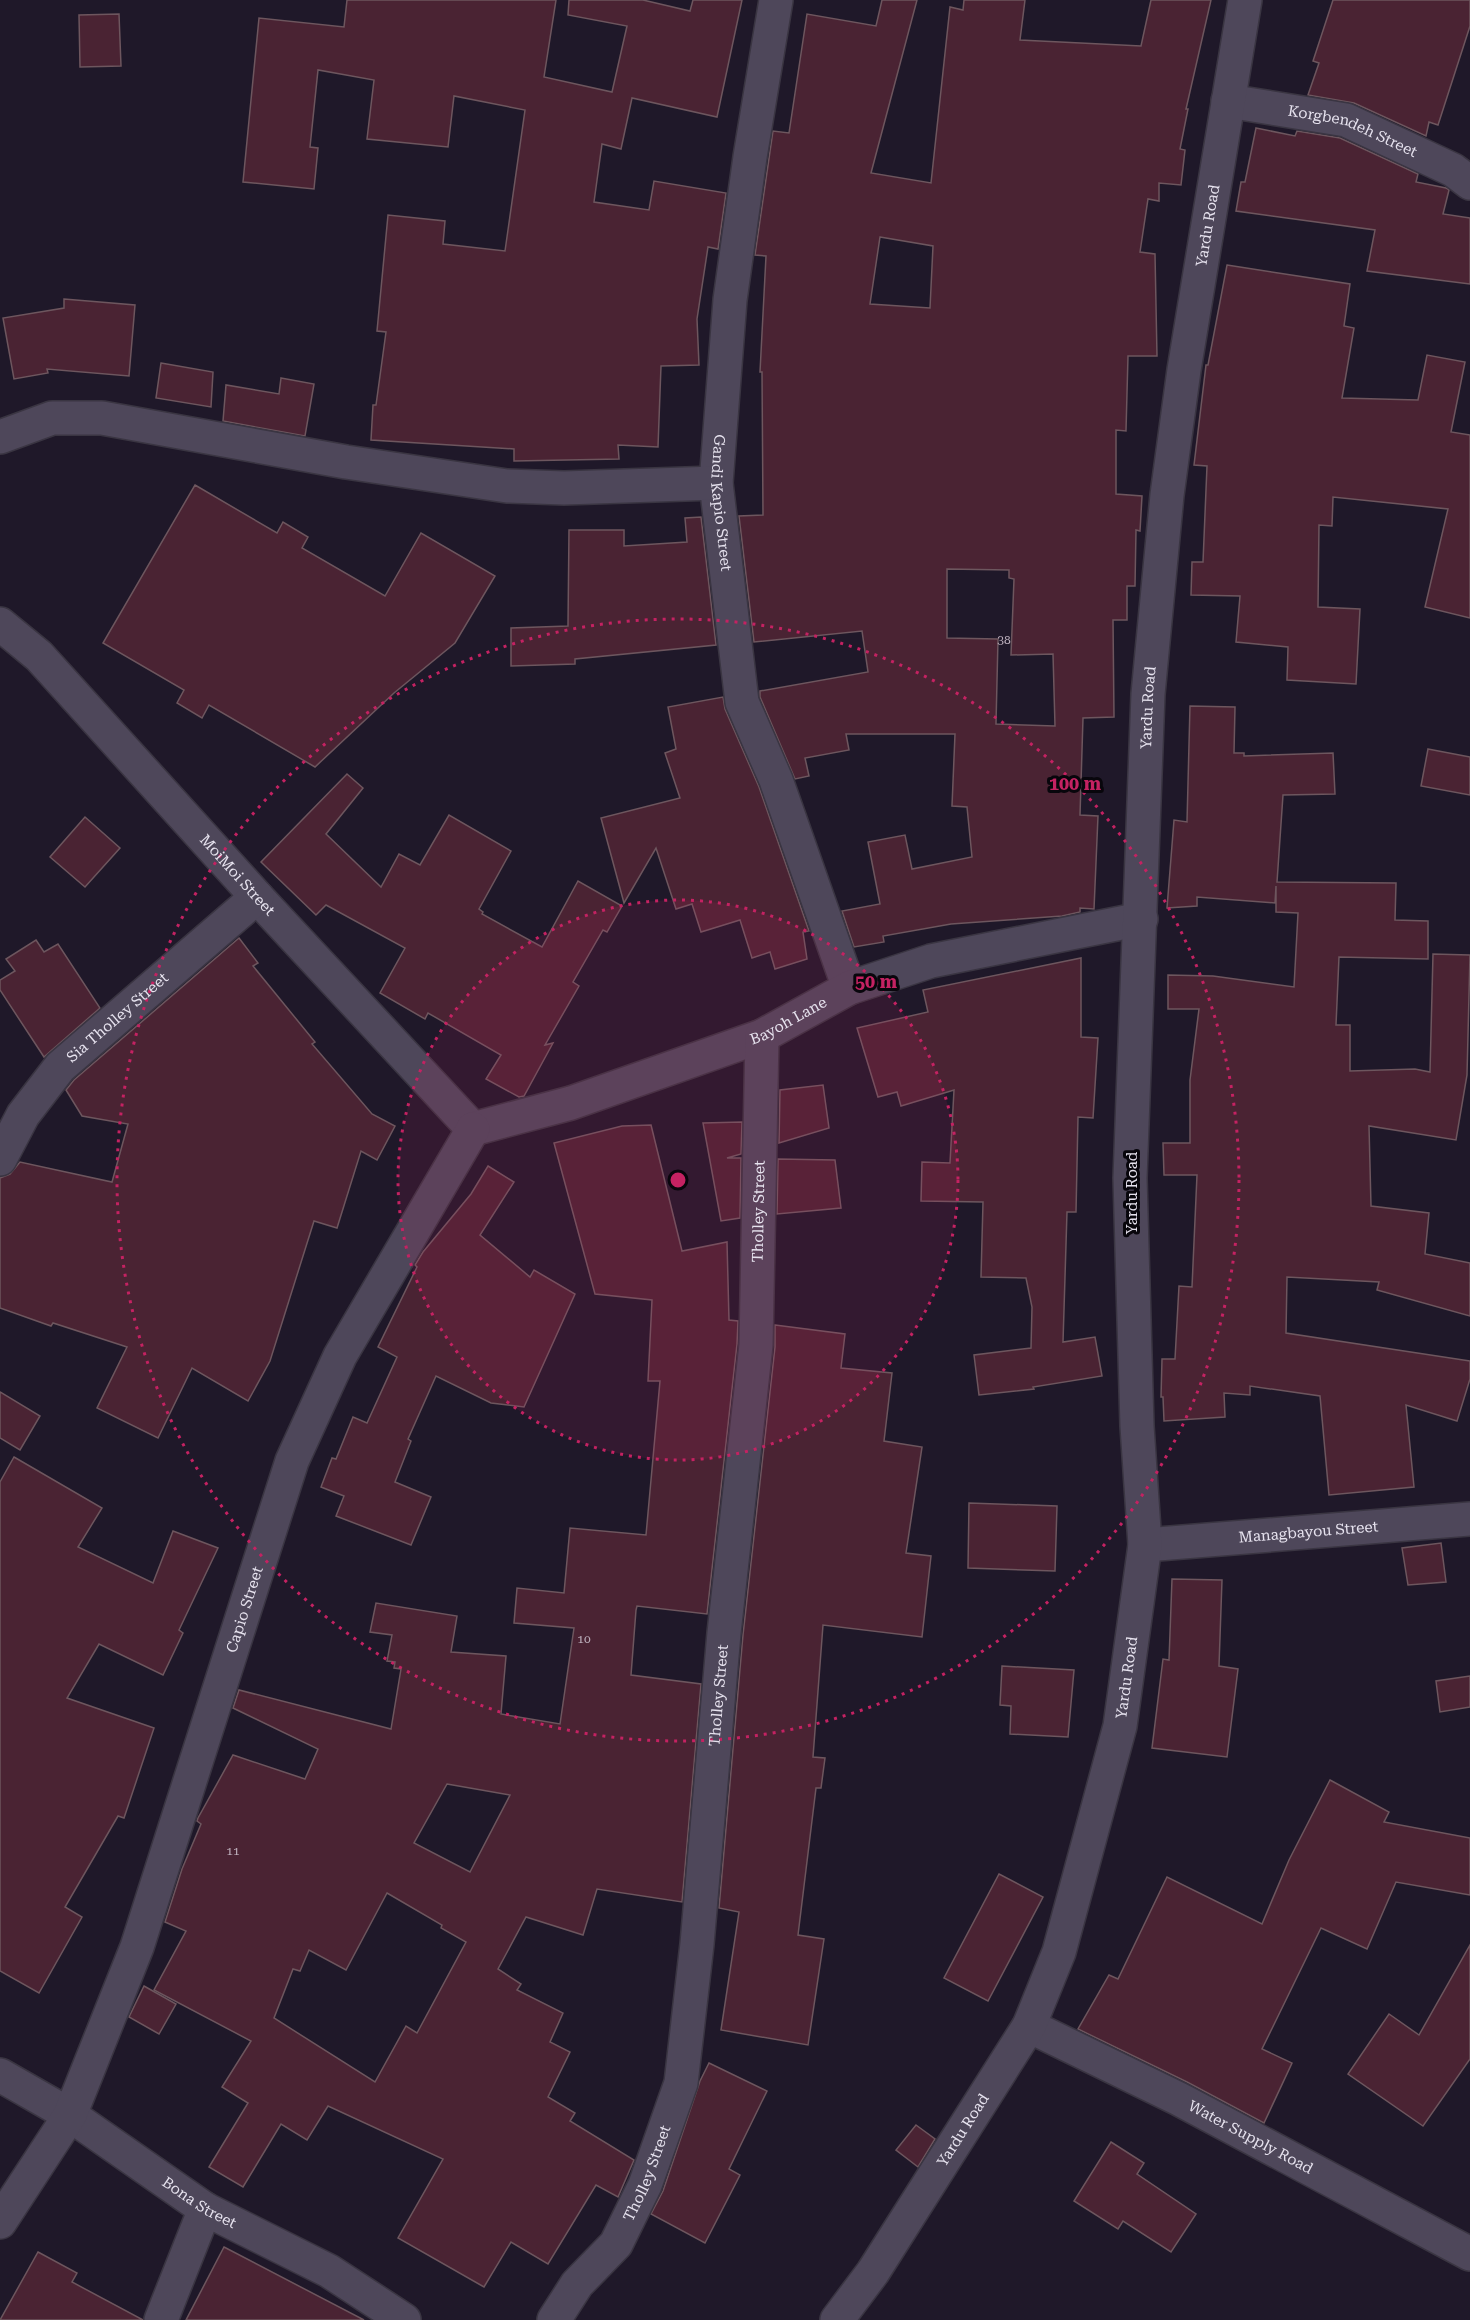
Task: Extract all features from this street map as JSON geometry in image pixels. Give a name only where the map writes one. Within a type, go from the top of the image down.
[{"type":"street","name":"Gandi Kapio Street","points":[[776,0],[750,157],[730,300],[716,483],[742,702],[776,780],[849,988]]},
{"type":"street","name":"Yardu Road","points":[[837,2320],[873,2272],[1029,2025],[1059,1953],[1120,1726],[1145,1545],[1137,1426],[1131,1178],[1149,694],[1167,495],[1184,370],[1245,0]]},
{"type":"street","name":"Korgbendeh Street","points":[[1228,101],[1346,120],[1453,170],[1470,183]]},
{"type":"street","points":[[0,437],[52,418],[102,418],[346,462],[507,486],[564,488],[716,483]]},
{"type":"street","name":"MoiMoi Street","points":[[0,624],[39,656],[257,897],[473,1129]]},
{"type":"street","name":"Sia Tholley Street","points":[[0,1159],[22,1115],[60,1066],[257,897]]},
{"type":"street","name":"Bayoh Lane","points":[[473,1129],[571,1103],[762,1036],[849,988],[931,961],[1141,919]]},
{"type":"street","name":"Tholley Street","points":[[554,2320],[577,2284],[616,2244],[645,2185],[681,2083],[697,1944],[724,1633],[756,1345],[762,1036]]},
{"type":"street","name":"Capio Street","points":[[0,2222],[70,2115],[137,1947],[292,1461],[340,1356],[473,1129]]},
{"type":"street","name":"Managbayou Street","points":[[1145,1545],[1470,1519]]},
{"type":"street","name":"Water Supply Road","points":[[1029,2025],[1179,2099],[1470,2254]]},
{"type":"street","name":"Bona Street","points":[[0,2076],[70,2115],[205,2209],[329,2271],[404,2320]]},
{"type":"street","points":[[161,2320],[205,2209]]},
{"type":"building","points":[[347,0],[556,0],[544,77],[612,92],[627,26],[568,15],[569,0],[643,0],[690,11],[693,0],[742,0],[717,117],[632,98],[621,149],[602,144],[594,202],[649,210],[654,181],[726,193],[718,249],[708,247],[697,319],[699,365],[661,366],[658,447],[618,445],[619,459],[514,461],[514,449],[371,440],[373,405],[376,405],[386,332],[377,331],[388,215],[445,221],[443,244],[505,251],[525,110],[454,96],[448,147],[367,139],[374,80],[318,70],[310,147],[318,148],[314,189],[243,182],[259,18],[344,27]]},
{"type":"building","points":[[882,0],[917,0],[871,173],[931,183],[950,7],[963,10],[964,0],[1025,0],[1020,40],[1141,46],[1151,0],[1211,0],[1186,109],[1188,109],[1180,149],[1185,150],[1181,185],[1159,183],[1159,201],[1148,199],[1140,252],[1155,254],[1157,356],[1128,356],[1126,431],[1116,430],[1116,494],[1142,496],[1140,531],[1136,530],[1135,586],[1127,586],[1127,620],[1113,620],[1114,717],[1083,718],[1080,815],[1098,816],[1094,909],[1080,908],[1080,912],[1062,916],[951,924],[883,936],[884,942],[854,947],[842,911],[880,904],[868,842],[905,835],[912,869],[972,857],[967,807],[952,806],[955,734],[846,734],[849,750],[805,758],[809,776],[795,779],[760,697],[760,691],[868,672],[862,631],[754,642],[739,516],[763,515],[762,372],[760,372],[766,256],[755,255],[773,131],[789,133],[807,14],[876,26]],"holes":[[[880,237],[933,246],[930,308],[870,304]],[[947,569],[1009,570],[1009,578],[1014,579],[1011,655],[1053,654],[1055,726],[996,724],[998,639],[947,638]]]},
{"type":"building","points":[[1333,0],[1470,0],[1470,26],[1438,125],[1429,122],[1426,136],[1354,103],[1308,95],[1319,63],[1313,61]]},
{"type":"building","points":[[119,14],[121,66],[80,67],[79,15]]},
{"type":"building","points":[[1256,128],[1295,136],[1297,131],[1340,138],[1418,174],[1416,182],[1449,190],[1443,214],[1470,218],[1470,284],[1367,271],[1375,230],[1236,211],[1241,182],[1245,182]]},
{"type":"building","points":[[1227,265],[1350,284],[1344,326],[1354,328],[1342,398],[1418,400],[1427,355],[1465,362],[1451,432],[1470,435],[1470,618],[1425,607],[1448,509],[1333,497],[1332,526],[1319,525],[1318,607],[1360,609],[1356,684],[1287,680],[1288,647],[1236,642],[1240,596],[1191,595],[1192,562],[1203,562],[1207,466],[1194,465],[1206,365],[1208,365]]},
{"type":"building","points":[[64,299],[135,305],[129,376],[47,369],[48,373],[14,379],[3,318],[64,308]]},
{"type":"building","points":[[161,363],[213,372],[211,407],[156,398]]},
{"type":"building","points":[[281,378],[314,384],[305,436],[223,421],[226,385],[279,394]]},
{"type":"building","points":[[195,485],[277,533],[283,522],[308,537],[302,548],[385,596],[421,533],[495,576],[455,643],[394,693],[315,767],[209,705],[202,718],[177,703],[184,690],[103,643]]},
{"type":"building","points":[[701,517],[716,645],[575,659],[575,664],[511,666],[511,628],[568,626],[569,530],[624,530],[624,546],[687,542],[685,518]]},
{"type":"building","points":[[723,697],[725,709],[759,787],[809,931],[803,932],[807,959],[775,969],[770,952],[752,958],[740,920],[701,932],[692,904],[676,909],[656,848],[624,903],[601,818],[680,798],[665,753],[676,749],[668,707]]},
{"type":"building","points":[[1190,706],[1235,707],[1234,753],[1244,753],[1244,756],[1333,753],[1335,794],[1283,795],[1277,882],[1396,883],[1395,920],[1428,921],[1428,959],[1339,957],[1336,1025],[1350,1025],[1350,1071],[1415,1069],[1430,1072],[1433,954],[1470,955],[1467,1075],[1456,1140],[1369,1126],[1371,1206],[1429,1213],[1425,1254],[1470,1263],[1470,1316],[1377,1290],[1379,1282],[1287,1277],[1286,1333],[1470,1361],[1470,1379],[1457,1421],[1406,1405],[1414,1487],[1329,1495],[1320,1396],[1250,1386],[1250,1395],[1224,1393],[1225,1417],[1164,1421],[1163,1397],[1161,1397],[1162,1359],[1175,1359],[1179,1286],[1192,1287],[1197,1175],[1164,1175],[1163,1143],[1190,1143],[1190,1080],[1199,1009],[1168,1009],[1168,975],[1213,976],[1294,987],[1298,913],[1276,912],[1276,886],[1275,903],[1197,897],[1197,906],[1167,908],[1174,820],[1187,822]]},
{"type":"building","points":[[1428,749],[1470,757],[1470,795],[1421,786]]},
{"type":"building","points":[[347,774],[363,788],[326,834],[381,887],[399,854],[420,865],[449,815],[511,851],[479,909],[483,912],[482,914],[542,947],[578,881],[622,906],[607,932],[603,930],[573,982],[579,986],[545,1045],[553,1043],[524,1096],[519,1097],[486,1079],[501,1055],[428,1013],[425,1019],[380,993],[405,948],[326,905],[316,915],[261,862]]},
{"type":"building","points":[[85,817],[120,848],[85,887],[50,857]]},
{"type":"building","points":[[239,938],[258,963],[253,966],[315,1042],[312,1044],[372,1114],[395,1126],[377,1160],[361,1151],[337,1228],[314,1221],[270,1361],[248,1401],[192,1368],[158,1438],[97,1408],[127,1347],[53,1323],[51,1326],[0,1308],[0,1178],[10,1174],[20,1162],[112,1182],[128,1124],[82,1116],[66,1090],[74,1080]]},
{"type":"building","points":[[36,940],[44,952],[58,944],[100,1008],[44,1057],[0,990],[0,980],[15,971],[6,959]]},
{"type":"building","points":[[1081,958],[1081,1037],[1098,1038],[1093,1118],[1078,1117],[1076,1212],[1067,1212],[1063,1342],[1095,1337],[1102,1376],[1033,1387],[1034,1389],[979,1395],[974,1355],[1031,1348],[1032,1307],[1026,1278],[981,1277],[983,1202],[921,1201],[922,1162],[950,1163],[954,1090],[901,1106],[897,1092],[878,1097],[857,1028],[928,1012],[923,990]]},
{"type":"building","points":[[823,1085],[829,1128],[779,1143],[780,1090]]},
{"type":"building","points":[[742,1122],[741,1154],[727,1158],[741,1158],[740,1218],[721,1221],[703,1123]]},
{"type":"building","points":[[651,1125],[682,1251],[727,1242],[729,1320],[738,1321],[707,1614],[637,1606],[636,1610],[631,1675],[701,1684],[682,1902],[597,1889],[583,1935],[526,1917],[498,1969],[521,1984],[517,1990],[563,2013],[550,2042],[570,2052],[548,2097],[575,2113],[570,2121],[634,2160],[618,2197],[596,2185],[548,2264],[511,2242],[484,2287],[398,2238],[443,2159],[328,2106],[307,2140],[281,2124],[243,2187],[209,2167],[248,2103],[222,2087],[251,2041],[154,1990],[186,1931],[165,1922],[182,1869],[201,1824],[197,1821],[198,1818],[233,1755],[305,1779],[318,1749],[233,1708],[239,1690],[391,1729],[401,1669],[394,1668],[395,1662],[387,1661],[392,1635],[370,1632],[376,1603],[457,1616],[451,1652],[506,1656],[501,1714],[560,1724],[574,1628],[514,1623],[517,1588],[564,1593],[570,1528],[646,1535],[660,1381],[648,1381],[652,1300],[595,1294],[554,1143],[622,1126]],"holes":[[[447,1784],[510,1795],[470,1872],[414,1843]],[[387,1893],[466,1942],[417,2033],[406,2026],[375,2082],[274,2018],[293,1969],[300,1971],[309,1950],[346,1970]]]},
{"type":"building","points":[[778,1159],[835,1160],[841,1208],[777,1214]]},
{"type":"building","points":[[488,1166],[514,1182],[480,1235],[530,1277],[534,1270],[575,1294],[524,1407],[491,1403],[436,1376],[408,1439],[411,1441],[395,1482],[431,1497],[411,1545],[336,1516],[344,1496],[321,1487],[332,1458],[336,1459],[353,1417],[367,1423],[397,1357],[378,1347],[417,1267],[415,1265],[471,1194]]},
{"type":"building","points":[[775,1325],[845,1334],[841,1368],[892,1373],[884,1441],[922,1447],[906,1553],[931,1556],[922,1637],[823,1625],[813,1757],[825,1758],[821,1788],[816,1788],[798,1935],[824,1939],[808,2045],[721,2030],[739,1912],[719,1908],[743,1635],[775,1347]]},
{"type":"building","points":[[0,1392],[40,1416],[20,1450],[0,1438]]},
{"type":"building","points":[[14,1457],[102,1508],[78,1547],[153,1583],[173,1531],[218,1548],[179,1630],[183,1633],[163,1675],[99,1644],[67,1698],[154,1728],[124,1818],[118,1816],[65,1907],[82,1917],[39,1993],[0,1971],[0,1482]]},
{"type":"building","points":[[969,1503],[1057,1506],[1055,1571],[968,1568]]},
{"type":"building","points":[[1441,1543],[1446,1582],[1408,1585],[1402,1548]]},
{"type":"building","points":[[1172,1579],[1222,1580],[1219,1666],[1238,1669],[1227,1757],[1152,1748],[1163,1659],[1169,1660]]},
{"type":"building","points":[[1002,1666],[1074,1670],[1068,1737],[1010,1734],[1011,1706],[1000,1705]]},
{"type":"building","points":[[1470,1676],[1470,1707],[1440,1712],[1436,1681]]},
{"type":"building","points":[[1330,1780],[1389,1812],[1384,1822],[1470,1838],[1470,1895],[1396,1882],[1367,1949],[1321,1928],[1262,2049],[1292,2063],[1264,2123],[1187,2082],[1078,2029],[1109,1975],[1118,1979],[1167,1877],[1262,1924],[1289,1860]]},
{"type":"building","points":[[999,1874],[1043,1897],[988,2001],[944,1978]]},
{"type":"building","points":[[1470,1945],[1470,2059],[1423,2126],[1348,2074],[1389,2014],[1419,2035]]},
{"type":"building","points":[[144,1986],[176,2004],[159,2034],[129,2017]]},
{"type":"building","points":[[709,2063],[767,2091],[729,2169],[740,2175],[705,2243],[651,2214],[663,2191],[700,2081]]},
{"type":"building","points":[[916,2125],[935,2139],[918,2167],[896,2150]]},
{"type":"building","points":[[1111,2142],[1144,2163],[1137,2174],[1196,2214],[1171,2252],[1123,2221],[1118,2229],[1074,2201]]},
{"type":"building","points":[[224,2247],[364,2320],[186,2320]]},
{"type":"building","points":[[38,2252],[77,2273],[72,2282],[143,2320],[0,2320]]}]
